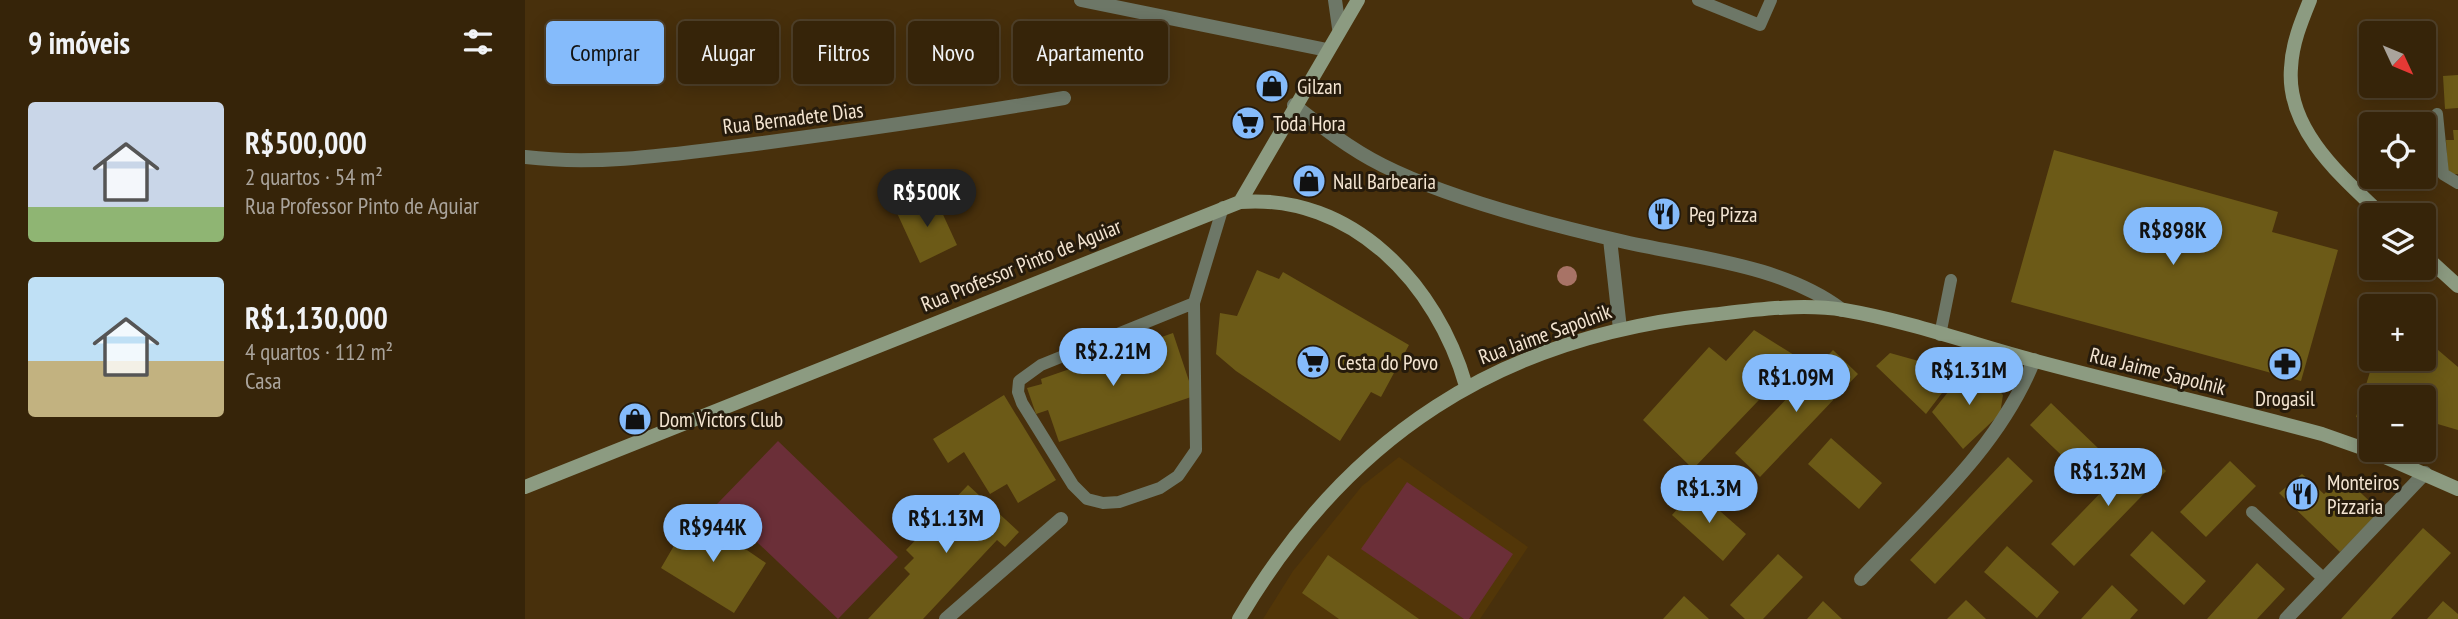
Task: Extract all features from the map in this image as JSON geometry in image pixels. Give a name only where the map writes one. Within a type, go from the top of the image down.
[{"type":"street","points":[[1335,0],[1339,28]]},
{"type":"street","points":[[1240,202],[1294,105],[1358,0]]},
{"type":"street","points":[[2310,0],[2296,38],[2290,70],[2296,108],[2307,132],[2324,158],[2370,203]]},
{"type":"street","points":[[1084,1],[1327,50]]},
{"type":"street","name":"Rua Bernadete Dias","points":[[525,157],[592,160],[667,154],[908,125],[1064,98]]},
{"type":"street","name":"Rua Jaime Sapolnik","points":[[1294,105],[1352,149],[1383,166],[1492,205],[1610,239],[1787,278],[1824,296],[1842,310]]},
{"type":"street","name":"Rua Professor Pinto de Aguiar","points":[[525,487],[1240,202],[1285,202],[1313,209],[1342,221],[1374,242],[1401,268],[1425,298],[1458,355],[1466,386]]},
{"type":"street","points":[[1610,239],[1620,329]]},
{"type":"street","points":[[2436,266],[2458,286]]},
{"type":"street","name":"Rua Jaime Sapolnik","points":[[1239,619],[1264,576],[1336,489],[1381,446],[1466,386],[1520,361],[1620,329],[1750,311],[1842,310],[2322,434],[2425,473],[2458,489]]},
{"type":"street","points":[[1861,579],[1985,446],[2007,418],[2033,360]]},
{"type":"street","points":[[2286,619],[2425,473]]},
{"type":"street","points":[[946,619],[1061,519]]},
{"type":"lane","points":[[1698,0],[1760,25],[1771,0]]},
{"type":"lane","points":[[2437,114],[2443,174],[2458,183]]},
{"type":"lane","points":[[1194,303],[1041,365],[1020,382],[1018,392],[1022,403],[1073,485],[1087,499],[1103,503],[1129,499],[1160,488],[1189,464],[1196,450],[1194,303],[1223,207]]},
{"type":"lane","points":[[1940,335],[1951,280]]},
{"type":"lane","points":[[2252,512],[2324,579]]},
{"type":"path","points":[[1064,98],[1084,1]]},
{"type":"shaded area","points":[[778,441],[898,557],[838,619],[717,504]]},
{"type":"shaded area","points":[[1399,457],[1528,547],[1480,619],[1263,619],[1293,571],[1362,486]]},
{"type":"shaded area","points":[[1407,482],[1513,554],[1469,619],[1464,619],[1361,549]]},
{"type":"building","points":[[2458,75],[2458,108],[2445,109],[2443,76]]},
{"type":"building","points":[[2453,130],[2458,130],[2458,174],[2448,174],[2446,140],[2454,140]]},
{"type":"building","points":[[2054,150],[2278,212],[2272,232],[2338,250],[2301,381],[2011,302]]},
{"type":"building","points":[[934,195],[957,245],[920,263],[897,213]]},
{"type":"building","name":"Cesta do Povo","points":[[1257,270],[1279,279],[1283,272],[1409,345],[1381,397],[1371,392],[1340,441],[1236,371],[1216,354],[1220,313],[1237,316]]},
{"type":"building","points":[[1754,330],[1799,358],[1693,469],[1643,420],[1709,347],[1726,361]]},
{"type":"building","points":[[1173,333],[1194,396],[1059,442],[1048,410],[1036,414],[1027,388],[1042,384],[1041,379]]},
{"type":"building","points":[[2436,348],[2458,367],[2458,430],[2436,424],[2436,385],[2366,385],[2370,371],[2436,371]]},
{"type":"building","points":[[1833,350],[1858,374],[1760,477],[1735,453]]},
{"type":"building","points":[[1890,353],[1958,372],[1926,414],[1876,366]]},
{"type":"building","points":[[1965,371],[1986,376],[2003,395],[2000,414],[1963,449],[1932,412]]},
{"type":"building","points":[[1004,395],[1056,480],[1018,503],[1007,484],[990,494],[964,452],[948,463],[933,439]]},
{"type":"building","points":[[2051,403],[2099,449],[2078,471],[2030,425]]},
{"type":"building","points":[[1831,438],[1882,483],[1859,509],[1808,464]]},
{"type":"building","points":[[2143,449],[2166,471],[2074,566],[2051,544]]},
{"type":"building","points":[[2008,457],[2033,481],[1935,584],[1910,560]]},
{"type":"building","points":[[2230,461],[2256,486],[2206,537],[2180,512]]},
{"type":"building","points":[[2302,474],[2324,494],[2344,477],[2380,511],[2340,552],[2279,493]]},
{"type":"building","points":[[968,485],[1019,532],[1005,547],[997,540],[923,619],[868,619],[910,574],[904,568],[914,558],[906,550]]},
{"type":"building","points":[[1695,489],[1746,534],[1723,561],[1672,515]]},
{"type":"building","points":[[693,513],[766,563],[734,613],[661,568]]},
{"type":"building","points":[[2423,528],[2451,553],[2391,619],[2341,619]]},
{"type":"building","points":[[2152,531],[2206,581],[2184,605],[2130,555]]},
{"type":"building","points":[[2007,546],[2059,592],[2037,618],[1984,572]]},
{"type":"building","points":[[1778,554],[1803,577],[1763,619],[1745,619],[1730,605]]},
{"type":"building","points":[[1328,555],[1419,619],[1339,619],[1302,593]]},
{"type":"building","points":[[2257,563],[2285,589],[2257,619],[2207,619]]},
{"type":"building","points":[[2112,585],[2138,610],[2130,619],[2081,619]]},
{"type":"building","points":[[1684,596],[1709,619],[1663,619]]},
{"type":"building","points":[[1966,600],[1986,619],[1947,619]]},
{"type":"building","points":[[1823,601],[1842,619],[1807,619]]},
{"type":"building","points":[[2443,601],[2458,614],[2458,619],[2427,619]]},
{"type":"place","name":"Gilzan","points":[[1272,86]]},
{"type":"place","name":"Toda Hora","points":[[1248,123]]},
{"type":"place","name":"Nall Barbearia","points":[[1309,181]]},
{"type":"place","name":"Peg Pizza","points":[[1664,214]]},
{"type":"place","name":"Cesta do Povo","points":[[1313,362]]},
{"type":"place","name":"Drogasil","points":[[2285,364]]},
{"type":"place","name":"Dom Victors Club","points":[[635,419]]},
{"type":"place","name":"Monteiros Pizzaria","points":[[2302,494]]}]
